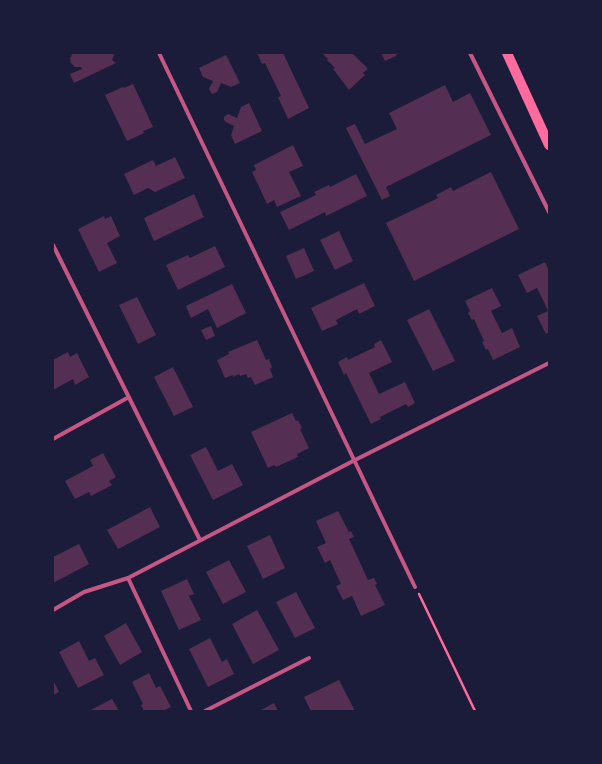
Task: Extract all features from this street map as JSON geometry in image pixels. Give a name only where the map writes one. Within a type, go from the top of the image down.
[{"type":"main road","points":[[507,53],[549,145]]},
{"type":"street","points":[[159,53],[415,587]]},
{"type":"street","points":[[470,53],[549,212]]},
{"type":"street","points":[[53,245],[200,540]]},
{"type":"street","points":[[53,610],[84,592],[128,578],[355,460],[549,363]]},
{"type":"street","points":[[53,439],[129,398]]},
{"type":"street","points":[[128,578],[191,711]]},
{"type":"street","points":[[204,711],[309,658]]},
{"type":"path","points":[[415,587],[475,711]]},
{"type":"building","points":[[73,53],[113,53],[114,55],[112,60],[116,63],[74,83],[70,74],[82,69],[81,67],[75,67],[71,63],[70,58]]},
{"type":"building","points":[[257,53],[283,53],[309,108],[288,119],[278,97],[281,96],[265,63],[262,64]]},
{"type":"building","points":[[322,53],[352,53],[368,69],[363,73],[365,75],[349,90],[333,69],[335,68]]},
{"type":"building","points":[[381,53],[399,53],[385,61]]},
{"type":"building","points":[[226,55],[240,83],[231,87],[221,83],[217,92],[212,94],[209,89],[213,81],[203,77],[199,68]]},
{"type":"building","points":[[133,84],[153,127],[143,131],[144,133],[127,141],[105,95]]},
{"type":"building","points":[[445,85],[453,102],[470,93],[491,135],[386,187],[390,196],[382,200],[346,128],[355,124],[365,144],[397,129],[389,113]]},
{"type":"building","points":[[249,103],[262,131],[235,144],[231,135],[234,126],[226,122],[224,117],[228,114],[237,118],[241,107]]},
{"type":"building","points":[[293,145],[303,166],[289,172],[301,196],[277,207],[274,200],[267,204],[252,172],[256,170],[254,165]]},
{"type":"building","points":[[175,157],[185,178],[155,192],[148,188],[134,195],[124,174],[153,160],[156,166]]},
{"type":"building","points":[[491,172],[519,229],[414,281],[386,223],[438,198],[436,195],[451,187],[453,191]]},
{"type":"building","points":[[356,174],[367,196],[326,216],[325,212],[289,230],[280,212],[316,195],[314,192],[329,185],[330,187]]},
{"type":"building","points":[[194,194],[204,217],[154,241],[144,218]]},
{"type":"building","points":[[104,216],[105,219],[111,216],[120,236],[107,243],[117,263],[99,272],[78,229]]},
{"type":"building","points":[[339,231],[353,261],[335,270],[320,240]]},
{"type":"building","points":[[215,246],[225,267],[178,290],[166,265],[188,255],[190,258]]},
{"type":"building","points":[[304,248],[314,271],[296,279],[286,256]]},
{"type":"building","points":[[545,262],[549,271],[549,332],[546,334],[537,316],[548,311],[545,304],[537,288],[527,293],[518,275]]},
{"type":"building","points":[[364,283],[375,306],[359,314],[357,309],[336,320],[338,324],[322,331],[311,308]]},
{"type":"building","points":[[232,284],[246,313],[217,328],[208,309],[191,318],[186,306]]},
{"type":"building","points":[[492,288],[501,306],[491,311],[502,333],[512,328],[520,347],[493,360],[488,349],[486,350],[482,342],[484,341],[474,319],[472,320],[468,313],[470,311],[465,301]]},
{"type":"building","points":[[137,297],[156,335],[138,344],[119,305]]},
{"type":"building","points":[[429,309],[455,361],[433,371],[407,320]]},
{"type":"building","points":[[211,326],[215,336],[206,340],[201,330]]},
{"type":"building","points":[[257,340],[266,360],[269,359],[273,377],[255,385],[251,377],[248,378],[246,374],[240,376],[239,374],[233,377],[233,375],[225,378],[217,360],[229,354],[228,352]]},
{"type":"building","points":[[381,340],[392,362],[369,373],[379,394],[405,382],[415,403],[408,407],[406,404],[380,417],[381,419],[371,424],[346,373],[344,375],[338,362],[347,357],[348,360],[375,347],[374,344]]},
{"type":"building","points":[[68,352],[70,357],[77,353],[89,377],[75,385],[73,379],[53,390],[53,360]]},
{"type":"building","points":[[173,367],[193,407],[174,416],[154,377]]},
{"type":"building","points":[[292,413],[302,428],[300,429],[309,448],[297,454],[298,457],[276,467],[274,465],[268,468],[251,432]]},
{"type":"building","points":[[206,447],[218,471],[232,464],[243,485],[213,500],[190,455]]},
{"type":"building","points":[[103,453],[116,477],[109,481],[112,485],[91,496],[89,492],[75,499],[65,481],[93,466],[90,460]]},
{"type":"building","points":[[150,507],[160,527],[118,549],[107,530]]},
{"type":"building","points":[[338,511],[349,532],[351,531],[354,537],[349,539],[368,580],[374,578],[377,584],[375,585],[385,605],[361,616],[352,596],[343,600],[336,586],[341,584],[330,560],[325,563],[317,547],[326,543],[316,521]]},
{"type":"building","points":[[270,535],[285,568],[263,579],[247,546]]},
{"type":"building","points":[[79,544],[89,564],[53,583],[53,557]]},
{"type":"building","points":[[229,560],[246,592],[223,604],[206,572]]},
{"type":"building","points":[[187,579],[194,594],[189,596],[201,620],[179,630],[161,591]]},
{"type":"building","points":[[296,592],[315,628],[295,638],[276,602]]},
{"type":"building","points":[[257,610],[279,650],[253,664],[232,624]]},
{"type":"building","points":[[126,623],[142,652],[120,665],[104,636]]},
{"type":"building","points":[[210,638],[222,662],[227,659],[234,674],[208,687],[189,649]]},
{"type":"building","points":[[79,641],[89,661],[95,658],[104,675],[78,688],[59,652]]},
{"type":"building","points":[[149,673],[156,688],[160,686],[171,707],[163,711],[144,711],[141,705],[143,704],[132,682]]},
{"type":"building","points":[[53,680],[59,692],[53,695]]},
{"type":"building","points":[[339,680],[355,711],[311,711],[304,697]]},
{"type":"building","points":[[112,699],[119,711],[89,711]]},
{"type":"building","points":[[274,703],[278,711],[259,711]]}]
